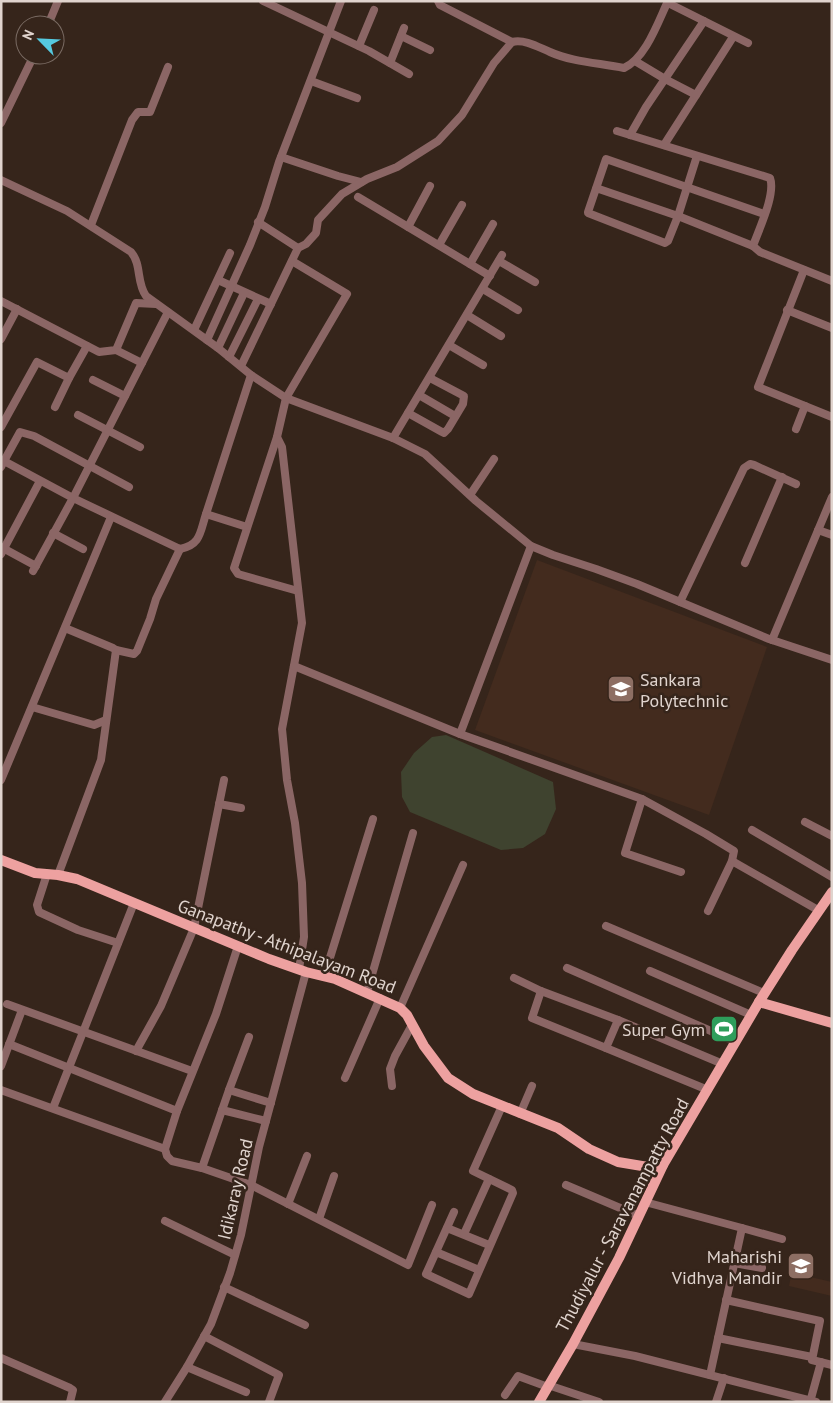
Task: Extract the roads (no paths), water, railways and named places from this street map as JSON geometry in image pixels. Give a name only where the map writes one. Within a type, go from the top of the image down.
[{"type":"main road","name":"Ganapathy - Athipalayam Road","points":[[1,860],[35,873],[77,879],[238,946],[367,992],[400,1008],[424,1046],[448,1078],[473,1094],[558,1128],[589,1149],[618,1162],[648,1167],[663,1165]]},
{"type":"main road","name":"Thudiyalur - Saravanampatty Road","points":[[539,1402],[573,1344],[663,1165],[751,1015],[818,910],[832,892]]},
{"type":"main road","points":[[762,998],[832,1023]]},
{"type":"street","points":[[52,15],[58,1]]},
{"type":"street","points":[[207,340],[250,245],[265,207],[281,157],[341,1]]},
{"type":"street","points":[[438,1],[440,5],[512,42],[520,41],[535,45],[566,58],[624,68],[635,61],[650,40],[668,2],[748,44]]},
{"type":"street","points":[[268,2],[359,46],[409,74]]},
{"type":"street","points":[[359,46],[374,10]]},
{"type":"street","points":[[630,135],[646,107],[704,21]]},
{"type":"street","points":[[390,62],[403,32],[430,50]]},
{"type":"street","points":[[664,145],[733,37]]},
{"type":"street","points":[[241,366],[298,248],[306,244],[316,233],[318,220],[342,194],[361,182],[396,166],[438,141],[462,116],[494,63],[512,42]]},
{"type":"street","points":[[635,61],[696,96]]},
{"type":"street","points":[[1,123],[29,65]]},
{"type":"street","points":[[91,224],[132,120],[138,112],[150,112],[168,66]]},
{"type":"street","points":[[311,81],[357,98]]},
{"type":"street","points":[[617,131],[770,178],[772,185],[753,246]]},
{"type":"street","points":[[281,157],[361,182]]},
{"type":"street","points":[[696,159],[688,187],[678,216],[668,241],[665,243],[589,214],[588,212],[606,159],[688,187],[764,214]]},
{"type":"street","points":[[2,181],[67,210],[131,252],[136,258],[141,289],[146,296],[230,357],[251,375],[286,398],[393,438],[425,454],[531,546],[596,569],[772,640],[832,660]]},
{"type":"street","points":[[408,227],[430,186]]},
{"type":"street","points":[[596,188],[678,216],[753,246],[760,252],[832,281]]},
{"type":"street","points":[[358,197],[490,276]]},
{"type":"street","points":[[438,245],[462,205]]},
{"type":"street","points":[[258,222],[298,248]]},
{"type":"street","points":[[470,264],[493,224]]},
{"type":"street","points":[[194,330],[230,253]]},
{"type":"street","points":[[393,438],[501,258],[535,282]]},
{"type":"street","points":[[292,261],[347,294],[286,398],[277,437],[234,568],[238,574],[298,591]]},
{"type":"street","points":[[804,270],[758,387],[832,417]]},
{"type":"street","points":[[218,280],[271,304]]},
{"type":"street","points":[[483,289],[518,310]]},
{"type":"street","points":[[218,348],[244,293]]},
{"type":"street","points":[[230,357],[258,298]]},
{"type":"street","points":[[1,301],[99,352],[116,350],[142,363]]},
{"type":"street","points":[[116,350],[136,303],[156,304]]},
{"type":"street","points":[[1,339],[17,309]]},
{"type":"street","points":[[787,310],[832,328]]},
{"type":"street","points":[[40,481],[2,550],[35,568],[168,312]]},
{"type":"street","points":[[467,315],[501,336]]},
{"type":"street","points":[[449,344],[483,365]]},
{"type":"street","points":[[54,407],[87,346]]},
{"type":"street","points":[[2,424],[37,362],[69,378]]},
{"type":"street","points":[[129,487],[34,436],[20,432],[3,464],[180,550],[189,548],[197,542],[251,375]]},
{"type":"street","points":[[408,413],[442,432],[448,429],[462,404],[464,396],[430,378]]},
{"type":"street","points":[[93,380],[125,396]]},
{"type":"street","points":[[419,395],[455,416]]},
{"type":"street","points":[[796,429],[805,406]]},
{"type":"street","points":[[78,415],[140,448]]},
{"type":"street","name":"Idikaray Road","points":[[166,1400],[187,1367],[210,1324],[235,1255],[302,970],[304,936],[302,883],[295,823],[287,780],[282,729],[302,623],[282,447],[277,437]]},
{"type":"street","points":[[470,495],[494,459]]},
{"type":"street","points":[[680,602],[744,468],[750,464],[754,465],[796,484]]},
{"type":"street","points":[[745,563],[782,477]]},
{"type":"street","points":[[772,640],[832,497]]},
{"type":"street","points":[[206,514],[247,527]]},
{"type":"street","points":[[1,780],[111,517]]},
{"type":"street","points":[[818,530],[832,535]]},
{"type":"street","points":[[53,533],[83,548]]},
{"type":"street","points":[[460,734],[531,546]]},
{"type":"street","points":[[65,628],[116,650],[134,654],[138,651],[156,599],[180,550]]},
{"type":"street","points":[[58,875],[100,760],[116,650]]},
{"type":"street","points":[[294,666],[460,734],[642,799],[734,851],[732,861],[708,910]]},
{"type":"street","points":[[32,707],[94,725],[106,720]]},
{"type":"street","points":[[136,1051],[161,1006],[194,928],[224,780]]},
{"type":"street","points":[[642,799],[626,853],[681,872]]},
{"type":"street","points":[[219,804],[241,808]]},
{"type":"street","points":[[324,977],[374,819]]},
{"type":"street","points":[[805,822],[832,836]]},
{"type":"street","points":[[752,830],[832,877]]},
{"type":"street","points":[[367,992],[413,833]]},
{"type":"street","points":[[732,861],[818,910]]},
{"type":"street","points":[[400,1008],[463,866]]},
{"type":"street","points":[[47,874],[37,905],[39,912],[78,930],[118,943]]},
{"type":"street","points":[[53,1108],[134,903]]},
{"type":"street","points":[[606,926],[762,998]]},
{"type":"street","points":[[238,946],[216,1014],[192,1071],[164,1149],[167,1156],[172,1160],[251,1185],[408,1266],[432,1205]]},
{"type":"street","points":[[567,968],[736,1042]]},
{"type":"street","points":[[650,970],[751,1015]]},
{"type":"street","points":[[514,978],[541,991],[618,1020],[723,1064]]},
{"type":"street","points":[[541,991],[532,1018],[708,1090]]},
{"type":"street","points":[[345,1078],[380,998]]},
{"type":"street","points":[[7,1004],[192,1071]]},
{"type":"street","points":[[1,1066],[22,1010]]},
{"type":"street","points":[[606,1048],[618,1020]]},
{"type":"street","points":[[392,1086],[390,1068],[412,1025]]},
{"type":"street","points":[[202,1168],[228,1090],[249,1037]]},
{"type":"street","points":[[9,1044],[177,1111]]},
{"type":"street","points":[[520,1114],[532,1086]]},
{"type":"street","points":[[1,1090],[164,1149]]},
{"type":"street","points":[[228,1090],[271,1103]]},
{"type":"street","points":[[454,1212],[426,1274],[469,1294],[513,1191],[473,1171],[502,1106]]},
{"type":"street","points":[[222,1110],[266,1121]]},
{"type":"street","points":[[288,1204],[307,1156]]},
{"type":"street","points":[[319,1220],[334,1176]]},
{"type":"street","points":[[464,1234],[489,1180]]},
{"type":"street","points":[[566,1185],[639,1216]]},
{"type":"street","points":[[645,1202],[782,1239]]},
{"type":"street","points":[[166,1221],[235,1255]]},
{"type":"street","points":[[447,1228],[490,1245]]},
{"type":"street","points":[[710,1375],[742,1228]]},
{"type":"street","points":[[436,1252],[479,1270]]},
{"type":"street","points":[[734,1263],[762,1268]]},
{"type":"street","points":[[224,1288],[305,1324]]},
{"type":"street","points":[[726,1300],[820,1321],[812,1357]]},
{"type":"street","points":[[204,1336],[279,1375],[269,1402]]},
{"type":"street","points":[[718,1338],[812,1357],[812,1360],[832,1365]]},
{"type":"street","points":[[573,1344],[635,1356],[812,1401],[821,1362]]},
{"type":"street","points":[[1,1358],[70,1388],[73,1390],[70,1402]]},
{"type":"street","points":[[187,1367],[246,1392]]},
{"type":"street","points":[[505,1395],[517,1377],[520,1376],[599,1402]]},
{"type":"street","points":[[716,1402],[724,1378]]},
{"type":"street","points":[[166,1400],[177,1402]]},
{"type":"place","name":"Sankara Polytechnic","points":[[621,689]]},
{"type":"place","name":"Super Gym","points":[[724,1029]]},
{"type":"place","name":"Maharishi Vidhya Mandir","points":[[801,1266]]}]
